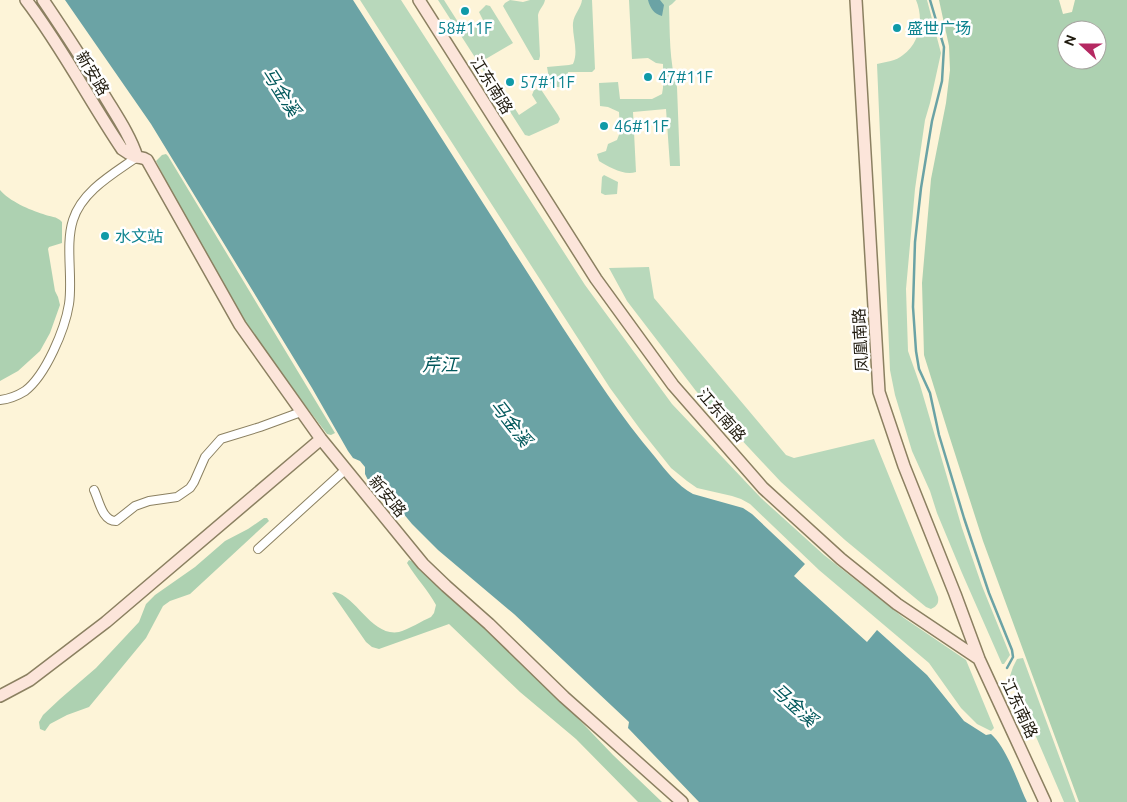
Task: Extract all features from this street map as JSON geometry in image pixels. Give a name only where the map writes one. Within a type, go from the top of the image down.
[{"type":"main road","name":"新安路","points":[[26,0],[56,41],[122,149],[137,157],[144,157],[150,164],[240,325],[301,412],[345,470],[424,564],[446,586],[489,624],[564,697],[682,802]]},
{"type":"main road","name":"新安路","points":[[43,0],[75,46],[119,119],[133,144],[137,157]]},
{"type":"main road","name":"江东南路","points":[[419,0],[596,279],[673,385],[763,488],[841,559],[897,604],[980,659],[1045,802]]},
{"type":"main road","name":"凤凰南路","points":[[856,0],[879,392],[904,466],[980,659]]},
{"type":"main road","points":[[0,696],[30,680],[106,622],[321,439]]},
{"type":"street","points":[[0,400],[10,398],[24,391],[35,381],[56,347],[69,304],[70,236],[77,210],[92,190],[137,157]]},
{"type":"street","points":[[94,490],[105,515],[114,522],[135,506],[148,501],[177,497],[190,488],[205,457],[221,439],[301,412]]},
{"type":"street","points":[[258,549],[345,470]]},
{"type":"green space","points":[[360,0],[401,0],[585,285],[672,404],[761,498],[824,555],[904,618],[966,660],[994,728],[991,731],[977,724],[961,708],[929,663],[819,570],[750,504],[732,496],[697,488],[671,468],[610,388]]},
{"type":"green space","points":[[438,0],[444,0],[465,33],[484,22],[479,12],[486,5],[490,6],[513,43],[484,60],[519,115],[537,103],[532,95],[534,90],[540,88],[558,115],[560,119],[558,123],[529,136],[525,135]]},
{"type":"green space","points":[[510,0],[523,2],[545,0],[538,15],[539,60],[534,60],[503,6]]},
{"type":"green space","points":[[582,0],[592,0],[595,69],[592,72],[568,72],[567,86],[557,87],[550,84],[547,67],[573,64],[575,49],[573,23]]},
{"type":"green space","points":[[629,0],[676,0],[669,6],[671,57],[677,87],[680,166],[670,166],[666,109],[633,112],[636,172],[622,172],[599,161],[597,154],[606,151],[608,144],[617,140],[620,132],[619,112],[600,106],[599,83],[618,82],[620,99],[652,99],[662,94],[663,64],[656,63],[648,58],[632,59]]},
{"type":"green space","points":[[916,0],[927,0],[941,53],[925,120],[915,189],[906,289],[908,351],[920,385],[962,528],[982,586],[1010,655],[1004,664],[1002,664],[962,573],[912,451],[895,395],[890,370],[877,64],[900,57],[913,44],[917,37],[920,23]]},
{"type":"green space","points":[[939,0],[1059,0],[1063,14],[1072,12],[1075,0],[1127,0],[1127,802],[1079,802],[983,541],[924,355],[922,283],[931,179],[946,103],[950,70],[949,46]]},
{"type":"green space","points":[[166,154],[335,433],[327,434],[273,363],[239,314],[156,161]]},
{"type":"green space","points":[[604,175],[618,182],[617,194],[605,195],[601,193],[602,177]]},
{"type":"green space","points":[[0,190],[20,205],[60,220],[62,222],[62,243],[48,249],[55,291],[60,305],[50,333],[40,351],[18,371],[0,381]]},
{"type":"green space","points":[[649,267],[654,298],[786,455],[794,458],[874,439],[938,597],[938,603],[935,607],[931,609],[926,607],[845,540],[781,482],[696,391],[627,301],[609,268]]},
{"type":"green space","points":[[267,518],[269,521],[190,594],[170,601],[163,606],[146,638],[89,707],[50,724],[45,731],[40,729],[39,722],[43,715],[96,668],[139,622],[146,604],[155,595],[195,567],[225,541]]},
{"type":"green space","points":[[409,560],[414,562],[484,625],[662,802],[638,802],[576,739],[520,692],[449,624],[379,649],[372,647],[366,642],[332,593],[335,592],[343,595],[381,629],[389,632],[399,632],[407,629],[431,617],[436,605],[407,563]]},
{"type":"green space","points":[[1023,658],[1076,802],[1064,802],[1010,676],[1017,659]]},
{"type":"water","name":"芹江","points":[[65,0],[353,0],[563,328],[630,426],[663,467],[677,482],[693,494],[743,508],[752,514],[805,564],[794,576],[867,642],[877,630],[927,675],[964,721],[986,735],[991,734],[997,740],[1012,766],[1027,802],[699,802],[628,728],[629,722],[514,614],[438,550],[412,524],[378,483],[368,480],[365,474],[365,467],[360,461],[353,458],[348,451],[312,388],[151,124]]},
{"type":"water","points":[[648,0],[660,0],[664,5],[662,16],[653,10]]},
{"type":"waterway","points":[[930,0],[944,47],[942,81],[932,121],[921,188],[915,242],[913,307],[916,351],[919,369],[930,393],[939,435],[964,518],[989,593],[1012,650],[1013,657],[1007,668]]},
{"type":"place","name":"58#11F","points":[[465,11]]},
{"type":"place","name":"盛世广场","points":[[897,28]]},
{"type":"place","name":"47#11F","points":[[648,77]]},
{"type":"place","name":"57#11F","points":[[510,82]]},
{"type":"place","name":"46#11F","points":[[604,126]]},
{"type":"place","name":"水文站","points":[[105,236]]},
{"type":"water label","name":"马金溪","points":[[281,92]]},
{"type":"water label","name":"马金溪","points":[[511,423]]},
{"type":"water label","name":"马金溪","points":[[794,705]]}]
